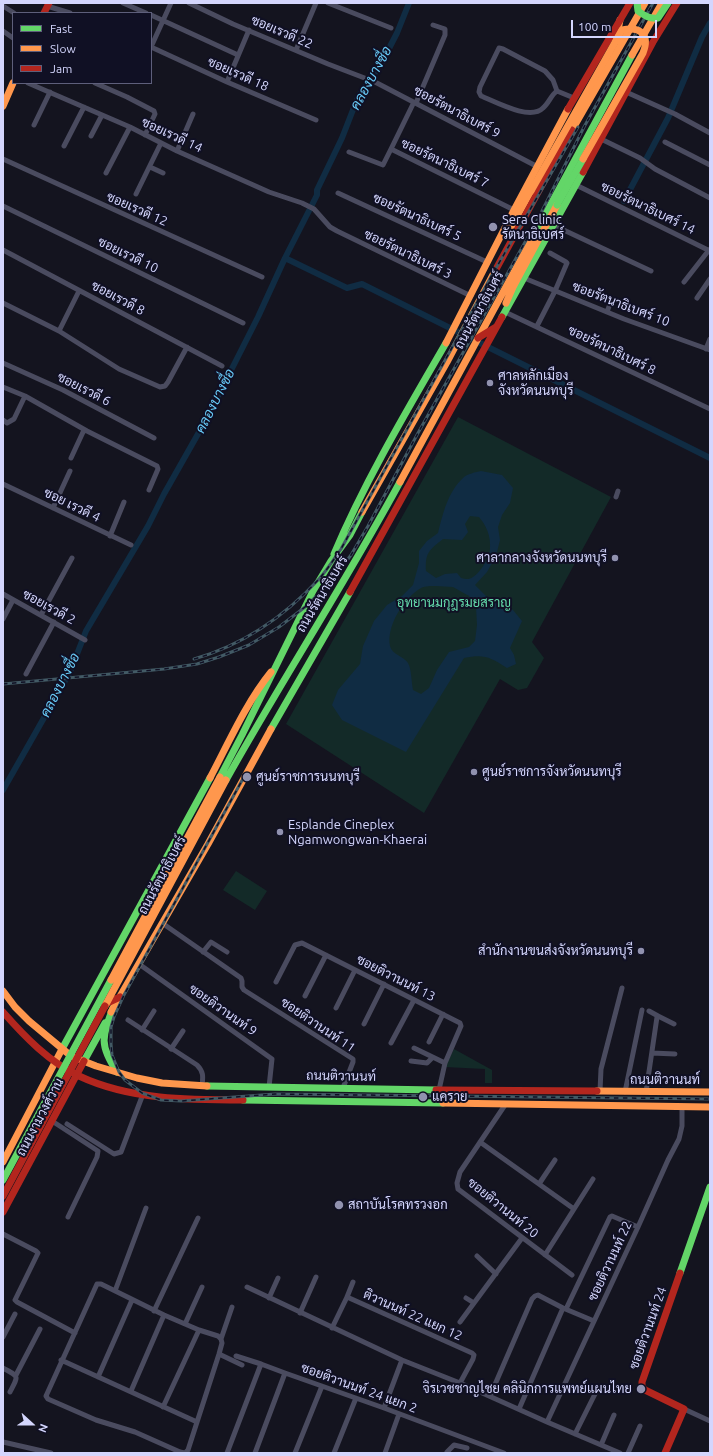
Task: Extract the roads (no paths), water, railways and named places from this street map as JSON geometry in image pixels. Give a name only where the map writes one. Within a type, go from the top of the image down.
[{"type":"main road","name":"ถนนรัตนาธิเบศร์","points":[[3,1196],[223,779],[274,667],[305,607],[330,564],[360,498],[400,421],[451,335],[487,262],[574,98],[630,3]]},
{"type":"main road","points":[[637,3],[638,11],[647,18],[653,19],[658,18],[668,3]]},
{"type":"main road","name":"ถนนรัตนาธิเบศร์","points":[[330,564],[350,535],[462,334],[612,58],[645,3]]},
{"type":"main road","name":"ถนนรัตนาธิเบศร์","points":[[3,1180],[223,779],[296,662],[377,524],[638,44],[662,3]]},
{"type":"main road","name":"ถนนรัตนาธิเบศร์","points":[[76,1075],[82,1061],[208,844],[351,589],[576,185],[653,42],[677,3]]},
{"type":"main road","points":[[612,58],[620,20]]},
{"type":"main road","points":[[477,282],[483,275],[622,30],[634,28],[642,33],[646,43],[643,52],[513,287],[506,302],[504,314]]},
{"type":"main road","points":[[3,105],[13,84]]},
{"type":"main road","points":[[476,341],[496,328]]},
{"type":"main road","name":"ถนนรัตนาธิเบศร์","points":[[58,1062],[62,1049],[114,951],[259,689],[274,667]]},
{"type":"main road","points":[[114,951],[114,964],[120,971],[130,972],[138,965]]},
{"type":"main road","name":"ถนนติวานนท์","points":[[3,991],[15,1007],[29,1021],[71,1056],[117,1072],[162,1083],[202,1086],[439,1090],[710,1092]]},
{"type":"main road","points":[[58,1062],[71,1056],[77,1051],[100,1008],[110,1001],[120,997]]},
{"type":"main road","points":[[113,1008],[103,1038],[103,1047],[108,1060],[117,1072]]},
{"type":"main road","name":"ถนนติวานนท์","points":[[3,1012],[16,1027],[76,1075],[92,1082],[143,1094],[209,1100],[710,1107]]},
{"type":"main road","points":[[27,1117],[37,1113],[43,1108],[63,1075],[82,1061]]},
{"type":"main road","name":"ถนนงามวงศ์วาน","points":[[3,1162],[6,1150],[27,1117],[58,1062]]},
{"type":"main road","name":"ถนนงามวงศ์วาน","points":[[3,1212],[76,1075]]},
{"type":"main road","points":[[302,1101],[303,1087]]},
{"type":"main road","name":"ซอยติวานนท์ 24","points":[[684,1409],[645,1390],[642,1387],[642,1382],[710,1187]]},
{"type":"main road","points":[[665,1453],[684,1409]]},
{"type":"street","points":[[123,3],[144,12]]},
{"type":"street","points":[[152,45],[171,3]]},
{"type":"street","name":"ซอยเรวดี 22","points":[[190,3],[233,24],[366,79]]},
{"type":"street","points":[[296,50],[316,3]]},
{"type":"street","points":[[328,3],[391,28]]},
{"type":"street","points":[[48,4],[68,12]]},
{"type":"street","points":[[3,6],[12,12]]},
{"type":"street","points":[[152,15],[238,55]]},
{"type":"street","name":"ซอยรัตนาธิเบศร์ 7","points":[[433,25],[445,29],[446,35],[391,149],[514,210]]},
{"type":"street","points":[[227,82],[249,30]]},
{"type":"street","points":[[3,31],[12,37]]},
{"type":"street","name":"ซอยเรวดี 18","points":[[152,47],[227,82],[316,120]]},
{"type":"street","points":[[557,91],[543,108],[535,113],[526,113],[514,109],[481,96],[479,92],[499,48],[545,71],[553,80],[557,91],[574,98]]},
{"type":"street","name":"ซอยรัตนาธิเบศร์ 9","points":[[366,79],[415,102],[538,167]]},
{"type":"street","name":"ซอยเรวดี 14","points":[[30,84],[130,127],[177,151],[268,192],[307,205],[314,209],[330,227],[337,231]]},
{"type":"street","points":[[97,84],[154,111],[155,114],[145,134]]},
{"type":"street","points":[[34,125],[50,92]]},
{"type":"street","points":[[626,92],[675,114],[710,133]]},
{"type":"street","points":[[64,146],[84,107]]},
{"type":"street","points":[[177,151],[193,114]]},
{"type":"street","points":[[91,136],[102,115]]},
{"type":"street","points":[[106,173],[130,127]]},
{"type":"street","points":[[601,139],[640,158],[655,169],[710,198]]},
{"type":"street","points":[[665,142],[710,164]]},
{"type":"street","points":[[136,194],[161,143]]},
{"type":"street","points":[[348,152],[383,165],[391,149]]},
{"type":"street","name":"ซอยเรวดี 12","points":[[3,159],[262,277]]},
{"type":"street","points":[[150,167],[163,173]]},
{"type":"street","name":"ซอยรัตนาธิเบศร์ 14","points":[[576,185],[710,251]]},
{"type":"street","name":"ซอยรัตนาธิเบศร์ 5","points":[[338,193],[487,262]]},
{"type":"street","name":"ซอยเรวดี 10","points":[[3,206],[243,324]]},
{"type":"street","points":[[553,225],[650,270]]},
{"type":"street","name":"ซอยรัตนาธิเบศร์ 3","points":[[337,231],[471,296]]},
{"type":"street","name":"ซอยเรวดี 8","points":[[3,250],[222,366]]},
{"type":"street","points":[[684,282],[710,251]]},
{"type":"street","points":[[537,326],[555,291],[567,263],[550,253]]},
{"type":"street","name":"ซอยรัตนาธิเบศร์ 10","points":[[524,278],[708,350]]},
{"type":"street","points":[[697,298],[710,279]]},
{"type":"street","points":[[59,331],[80,290]]},
{"type":"street","points":[[594,293],[611,302],[608,312]]},
{"type":"street","points":[[3,304],[59,331],[119,369],[160,388],[165,386],[168,382],[186,347]]},
{"type":"street","name":"ซอยรัตนาธิเบศร์ 8","points":[[504,314],[537,326],[710,409]]},
{"type":"street","points":[[708,350],[710,339]]},
{"type":"street","name":"ซอยเรวดี 6","points":[[3,363],[63,390],[154,438]]},
{"type":"street","points":[[3,386],[25,396],[84,430],[157,466],[158,470],[149,490]]},
{"type":"street","points":[[3,420],[7,423],[14,419],[25,396]]},
{"type":"street","points":[[71,458],[84,430]]},
{"type":"street","points":[[54,508],[70,471]]},
{"type":"street","name":"ซอย เรวดี 4","points":[[3,484],[131,545]]},
{"type":"street","points":[[616,497],[618,491]]},
{"type":"street","points":[[110,536],[124,502]]},
{"type":"street","points":[[41,615],[72,558]]},
{"type":"street","name":"ซอยเรวดี 2","points":[[3,594],[85,640]]},
{"type":"street","points":[[3,620],[13,600]]},
{"type":"street","points":[[26,674],[54,622]]},
{"type":"street","points":[[162,923],[203,952],[211,942],[227,952]]},
{"type":"street","name":"ซอยติวานนท์ 13","points":[[276,982],[295,945],[302,943],[460,1023],[461,1026],[445,1063],[439,1090]]},
{"type":"street","name":"ซอยติวานนท์ 11","points":[[203,952],[241,978],[242,988],[353,1059],[343,1088]]},
{"type":"street","points":[[305,996],[326,955]]},
{"type":"street","name":"ซอยติวานนท์ 9","points":[[138,965],[272,1058],[269,1087]]},
{"type":"street","points":[[336,1008],[355,970]]},
{"type":"street","points":[[364,1024],[384,984]]},
{"type":"street","points":[[600,1091],[601,1069],[622,988]]},
{"type":"street","points":[[391,1044],[414,1000]]},
{"type":"street","points":[[625,1092],[642,1010]]},
{"type":"street","points":[[649,1011],[674,1024]]},
{"type":"street","points":[[142,1030],[154,1012]]},
{"type":"street","points":[[429,1042],[443,1014]]},
{"type":"street","points":[[646,1092],[658,1016]]},
{"type":"street","points":[[128,1020],[201,1069],[203,1074],[202,1086]]},
{"type":"street","points":[[171,1049],[183,1031]]},
{"type":"street","points":[[414,1048],[445,1063]]},
{"type":"street","points":[[652,1053],[675,1054]]},
{"type":"street","points":[[412,1062],[427,1063],[432,1058]]},
{"type":"street","points":[[67,1124],[114,1154],[121,1152],[143,1094]]},
{"type":"street","name":"ซอยติวานนท์ 20","points":[[505,1105],[460,1172],[457,1183],[458,1189],[572,1275]]},
{"type":"street","name":"ซอยติวานนท์ 22","points":[[547,1422],[679,1139],[682,1126],[682,1106]]},
{"type":"street","points":[[52,1121],[98,1151],[97,1157],[68,1217]]},
{"type":"street","points":[[480,1142],[574,1209]]},
{"type":"street","points":[[539,1184],[555,1160]]},
{"type":"street","points":[[545,1255],[593,1179]]},
{"type":"street","points":[[115,1291],[146,1208]]},
{"type":"street","points":[[518,1409],[564,1309],[610,1217],[612,1216],[638,1227]]},
{"type":"street","points":[[154,1311],[198,1218]]},
{"type":"street","points":[[3,1234],[38,1253],[15,1300],[75,1333]]},
{"type":"street","points":[[460,1322],[522,1238]]},
{"type":"street","points":[[477,1256],[496,1274]]},
{"type":"street","points":[[300,1313],[316,1277]]},
{"type":"street","points":[[269,1298],[278,1278]]},
{"type":"street","points":[[346,1297],[354,1282]]},
{"type":"street","points":[[221,1339],[218,1336],[199,1330],[154,1311],[101,1284],[97,1284],[61,1360],[46,1396],[48,1399],[96,1420],[135,1432],[185,1453],[188,1450],[219,1354],[222,1344],[221,1339],[232,1307]]},
{"type":"street","points":[[185,1324],[202,1287]]},
{"type":"street","points":[[247,1287],[402,1360],[460,1383],[620,1453]]},
{"type":"street","points":[[490,1396],[532,1299],[535,1296],[538,1295],[564,1309],[594,1321]]},
{"type":"street","name":"ติวานนท์ 22 แยก 12","points":[[332,1328],[346,1297],[472,1353],[474,1355],[473,1359],[460,1383]]},
{"type":"street","points":[[466,1298],[474,1303]]},
{"type":"street","points":[[98,1376],[132,1300]]},
{"type":"street","points":[[3,1337],[15,1314]]},
{"type":"street","points":[[131,1391],[164,1315]]},
{"type":"street","points":[[3,1320],[10,1324]]},
{"type":"street","points":[[10,1392],[17,1379],[16,1375],[40,1329]]},
{"type":"street","points":[[163,1406],[199,1330]]},
{"type":"street","points":[[219,1354],[242,1364]]},
{"type":"street","points":[[236,1356],[285,1373]]},
{"type":"street","points":[[61,1360],[197,1422]]},
{"type":"street","points":[[384,1408],[402,1360]]},
{"type":"street","points":[[227,1453],[261,1364]]},
{"type":"street","points":[[3,1368],[16,1375]]},
{"type":"street","name":"ซอยติวานนท์ 24 แยก 2","points":[[255,1453],[285,1373],[504,1453]]},
{"type":"street","points":[[295,1453],[322,1386]]},
{"type":"street","points":[[575,1434],[596,1392]]},
{"type":"street","points":[[334,1453],[356,1398]]},
{"type":"street","points":[[684,1409],[710,1421]]},
{"type":"street","points":[[384,1453],[399,1414]]},
{"type":"street","points":[[601,1445],[614,1415]]},
{"type":"street","points":[[628,1453],[640,1426]]},
{"type":"street","points":[[447,1452],[454,1445],[466,1451],[470,1441]]},
{"type":"street","points":[[3,1442],[51,1453]]},
{"type":"street","points":[[485,1453],[487,1447]]},
{"type":"water","points":[[481,471],[502,475],[513,488],[510,503],[502,515],[498,527],[500,540],[496,556],[487,572],[475,585],[488,598],[513,610],[522,621],[510,648],[514,655],[516,664],[507,668],[487,657],[477,656],[464,658],[406,752],[342,720],[332,705],[338,690],[360,664],[363,646],[374,621],[387,605],[402,596],[413,585],[419,563],[419,551],[427,541],[438,533],[444,510],[453,490],[465,477],[472,473]],"holes":[[[470,516],[479,517],[486,527],[489,535],[490,552],[484,564],[479,572],[470,579],[461,578],[457,573],[445,574],[436,578],[426,571],[426,560],[429,552],[443,539],[462,540],[468,532],[465,524]],[[426,586],[453,587],[469,596],[476,607],[477,625],[475,641],[469,647],[449,652],[437,670],[429,688],[421,694],[413,690],[408,663],[391,649],[389,638],[394,621],[408,598],[421,588]]]},
{"type":"waterway","name":"คลองบางซื่อ","points":[[3,790],[70,672],[86,631],[148,526],[164,494],[207,418],[317,195],[317,190],[342,138],[358,97],[381,64],[397,33],[409,3]]},
{"type":"waterway","points":[[624,201],[668,118],[702,37],[710,23]]},
{"type":"waterway","points":[[285,258],[347,288],[362,284],[710,458]]},
{"type":"railway","points":[[3,684],[164,669],[197,664],[249,645],[279,627],[305,607],[330,583],[351,555],[368,526],[418,433],[538,219],[584,127],[653,3]]},
{"type":"railway","points":[[194,659],[229,646],[262,628],[292,605],[319,579],[328,568],[341,549],[492,275],[578,127]]},
{"type":"railway","points":[[245,775],[124,995],[114,1017],[111,1027],[112,1055],[119,1072],[125,1080],[142,1093],[161,1100],[181,1101],[275,1094],[710,1099]]},
{"type":"place","name":"Sera Clinic รัตนาธิเบศร์","points":[[493,227]]},
{"type":"place","name":"ศาลหลักเมือง จังหวัดนนทบุรี","points":[[490,383]]},
{"type":"place","name":"ศาลากลางจังหวัดนนทบุรี","points":[[615,558]]},
{"type":"place","name":"ศูนย์ราชการจังหวัดนนทบุรี","points":[[474,772]]},
{"type":"place","name":"ศูนย์ราชการนนทบุรี","points":[[247,777]]},
{"type":"place","name":"Esplande Cineplex Ngamwongwan-Khaerai","points":[[280,832]]},
{"type":"place","name":"สำนักงานขนส่งจังหวัดนนทบุรี","points":[[641,951]]},
{"type":"place","name":"แคราย","points":[[423,1097]]},
{"type":"place","name":"สถาบันโรคทรวงอก","points":[[339,1205]]},
{"type":"place","name":"จิรเวชชาญไชย คลินิกการแพทย์แผนไทย","points":[[641,1389]]},
{"type":"park label","name":"อุทยานมกุฎรมยสราญ","points":[[454,603]]}]
